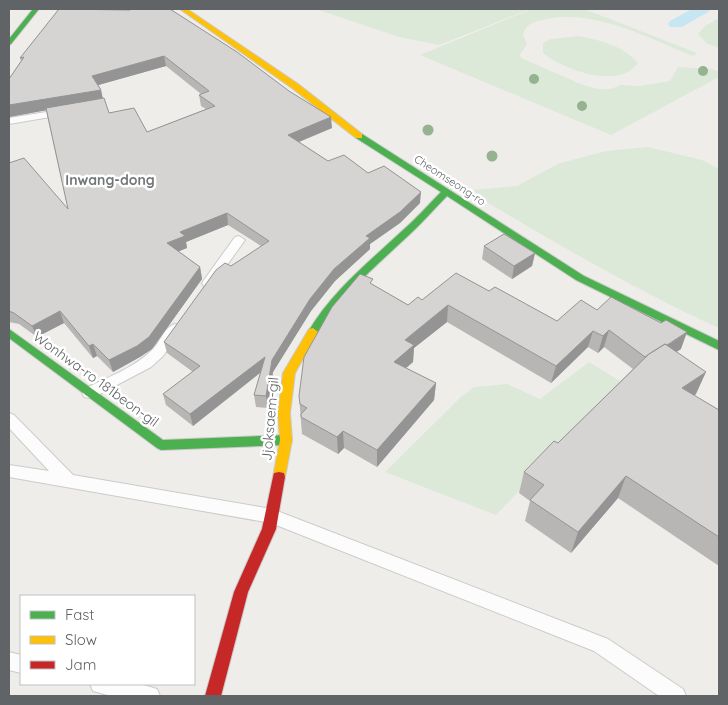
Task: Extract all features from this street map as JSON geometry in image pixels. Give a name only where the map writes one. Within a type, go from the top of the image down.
[{"type":"street","points":[[9,43],[36,9]]},
{"type":"street","name":"Cheomseong-ro","points":[[183,9],[294,86],[356,134],[580,278],[719,346]]},
{"type":"street","name":"Jjoksaem-gil","points":[[213,696],[241,592],[269,529],[286,440],[284,413],[289,373],[321,318],[345,288],[409,230],[446,193]]},
{"type":"street","name":"Wonhwa-ro 181beon-gil","points":[[9,334],[161,446],[286,440]]},
{"type":"lane","points":[[9,121],[76,110]]},
{"type":"lane","points":[[199,296],[239,240]]},
{"type":"lane","points":[[90,393],[146,363],[158,353],[181,320]]},
{"type":"lane","points":[[9,419],[68,481]]},
{"type":"lane","points":[[9,471],[272,516],[601,645],[676,696]]},
{"type":"lane","points":[[104,685],[150,696]]},
{"type":"green space","points":[[316,9],[530,9],[439,45],[399,37]]},
{"type":"green space","points":[[532,9],[584,9],[697,53],[693,56],[621,27],[584,18],[546,19],[528,25],[523,35],[527,44],[520,54],[521,58],[583,85],[598,89],[611,89],[621,85],[639,86],[670,81],[678,67],[712,69],[719,72],[719,77],[611,135],[420,55]]},
{"type":"green space","points":[[719,18],[719,48],[706,43],[698,34],[705,26]]},
{"type":"green space","points":[[579,36],[604,42],[618,48],[638,63],[629,71],[618,75],[605,76],[577,71],[564,66],[543,53],[543,43],[551,39]]},
{"type":"green space","points":[[648,147],[702,160],[719,169],[719,328],[597,266],[478,197],[473,190],[517,186],[558,164],[606,151]]},
{"type":"green space","points":[[589,362],[623,383],[496,515],[385,472],[461,397],[474,387],[507,384],[540,399]]},
{"type":"building","points":[[59,9],[170,9],[237,52],[289,91],[331,117],[288,135],[328,161],[344,155],[368,173],[384,166],[421,192],[400,212],[366,236],[370,238],[334,269],[310,299],[272,360],[266,396],[254,395],[265,357],[190,414],[163,394],[200,366],[164,342],[216,270],[225,263],[231,266],[269,241],[227,213],[180,232],[185,236],[167,243],[200,267],[149,337],[137,346],[109,360],[93,344],[89,346],[60,311],[32,326],[9,311],[9,163],[24,158],[68,209],[46,108],[104,98],[109,113],[134,108],[147,132],[215,106],[199,95],[209,91],[164,56],[92,76],[101,90],[9,105],[9,79],[24,57],[20,58]]},
{"type":"building","points":[[504,234],[535,253],[514,266],[484,246]]},
{"type":"building","points":[[456,273],[489,291],[495,287],[557,321],[581,300],[597,310],[611,297],[661,323],[666,320],[687,332],[645,357],[609,330],[603,336],[593,331],[556,366],[448,305],[405,340],[414,345],[394,362],[436,383],[377,450],[343,431],[337,437],[301,417],[301,414],[307,408],[300,404],[299,396],[304,357],[332,307],[360,274],[373,279],[370,283],[408,305],[418,297],[422,300]]},
{"type":"building","points":[[665,344],[706,372],[682,388],[719,410],[719,537],[626,476],[578,532],[530,500],[544,485],[524,472],[554,441],[558,443],[649,354]]},
{"type":"waterway","points":[[676,24],[703,9]]},
{"type":"traffic: fast","points":[[9,43],[36,9]]},
{"type":"traffic: fast","points":[[359,136],[580,278],[719,346]]},
{"type":"traffic: fast","points":[[313,332],[322,317],[344,291],[368,266],[407,232],[445,193]]},
{"type":"traffic: fast","points":[[9,333],[161,445],[286,440]]},
{"type":"traffic: slow","points":[[183,9],[295,86],[359,136]]},
{"type":"traffic: slow","points":[[279,477],[286,440],[284,413],[289,373],[313,332]]},
{"type":"traffic: jam","points":[[213,696],[241,592],[269,529],[279,477]]},
{"type":"district","name":"Inwang-dong","points":[[110,180]]}]
